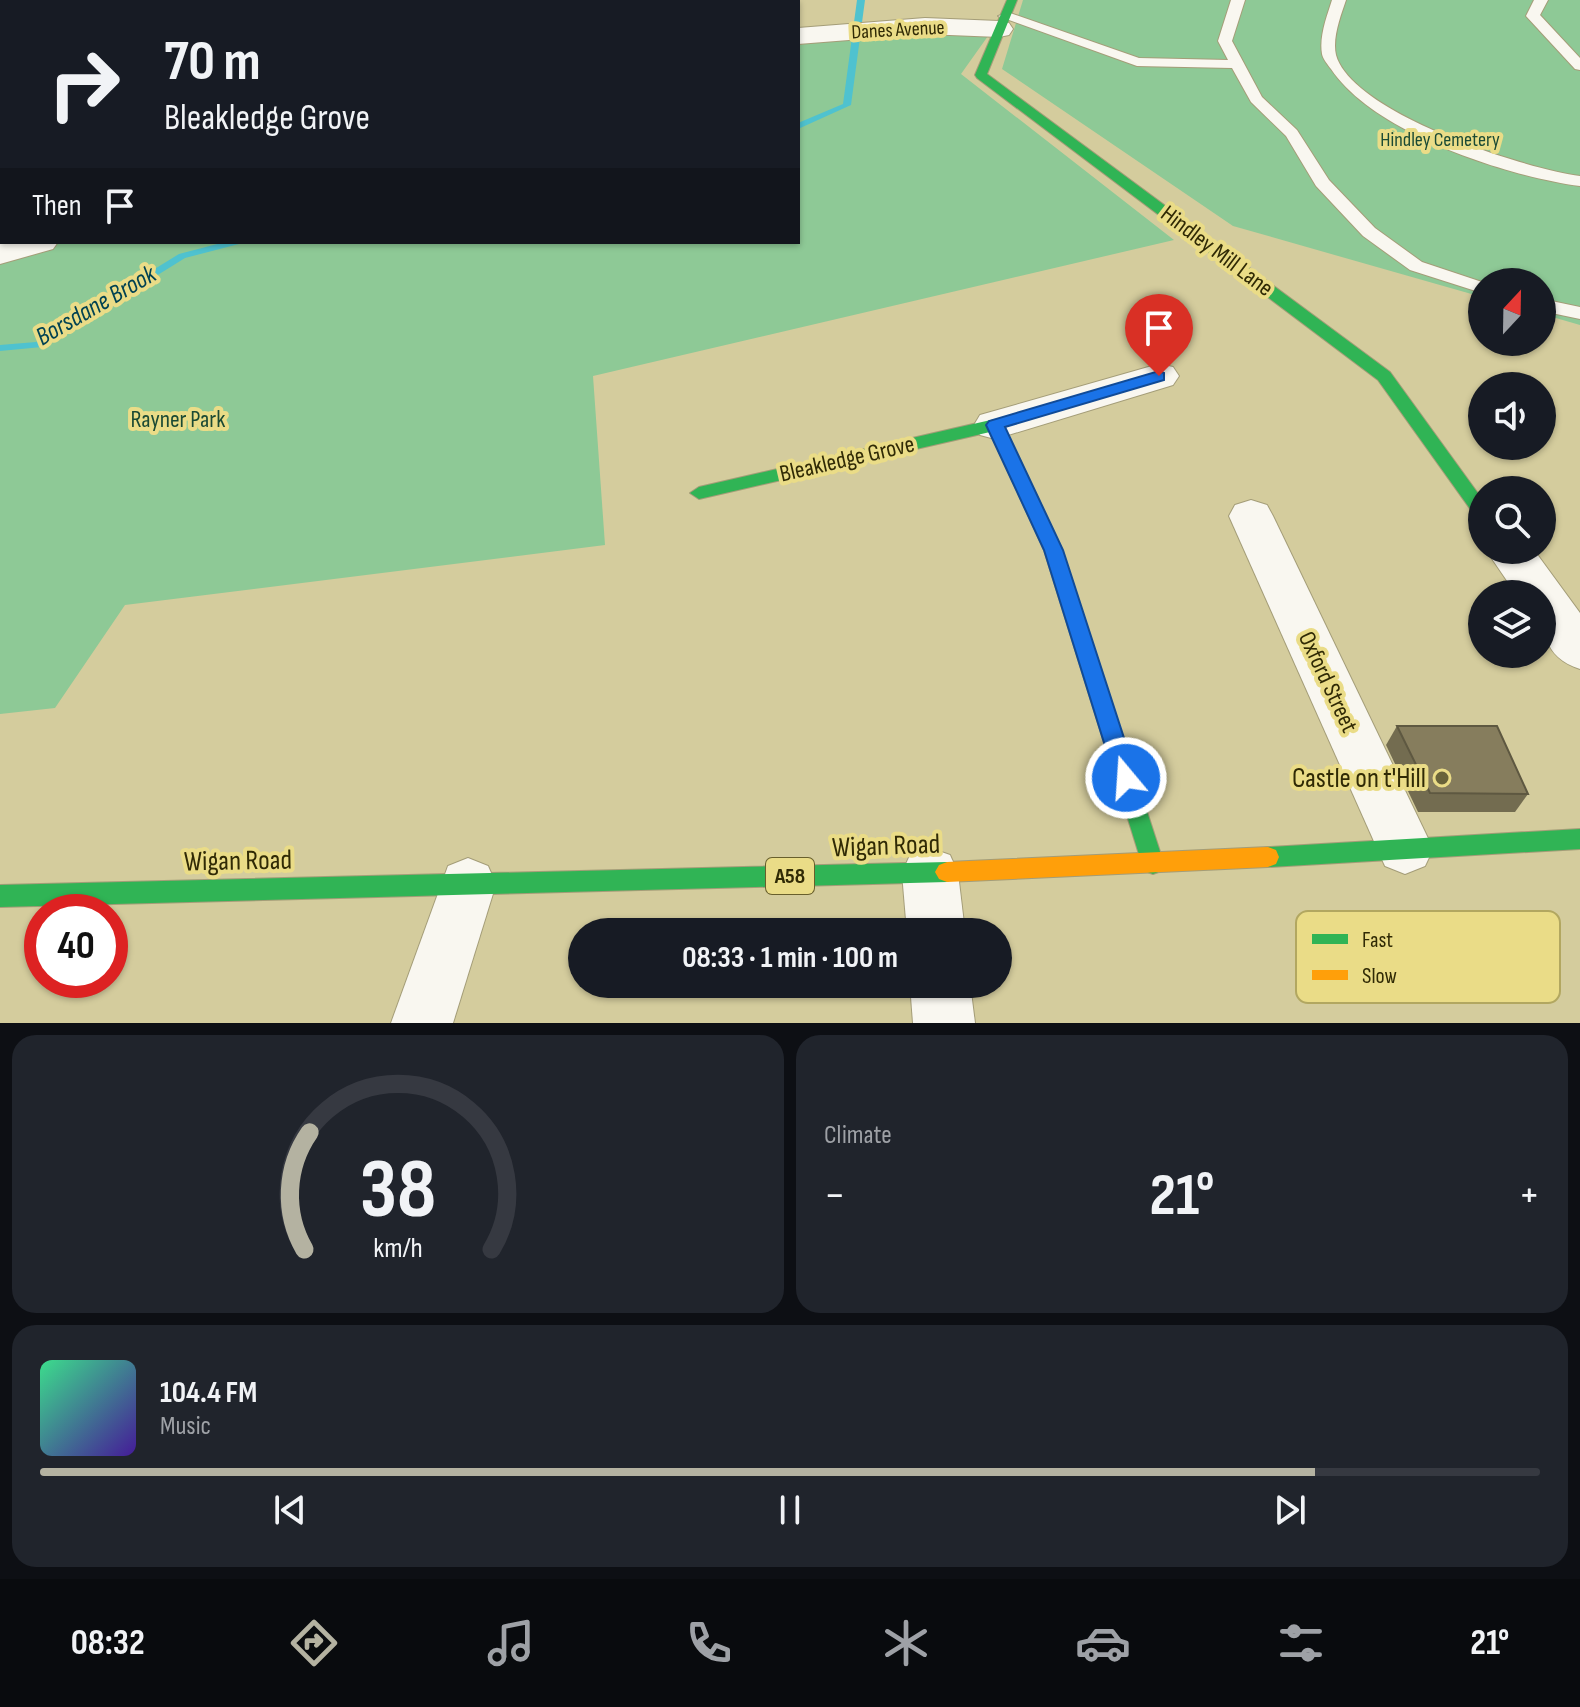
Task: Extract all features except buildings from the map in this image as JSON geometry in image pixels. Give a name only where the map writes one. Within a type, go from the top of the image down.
[{"type":"main road","name":"Hindley Mill Lane","points":[[1005,15],[981,75],[1384,376],[1468,493]]},
{"type":"main road","name":"Bleakledge Grove","points":[[699,493],[995,425]]},
{"type":"main road","points":[[995,425],[1053,550],[1153,864]]},
{"type":"main road","name":"Wigan Road","points":[[0,896],[930,873],[1153,864],[1580,839]]},
{"type":"street","name":"Danes Avenue","points":[[800,36],[925,26],[1005,15]]},
{"type":"street","points":[[0,253],[34,244]]},
{"type":"street","name":"Bleakledge Grove","points":[[995,425],[1159,376]]},
{"type":"street","name":"Oxford Street","points":[[1251,516],[1405,849]]},
{"type":"street","points":[[1520,564],[1561,617]]},
{"type":"street","points":[[930,873],[935,918]]},
{"type":"street","points":[[422,1023],[468,884]]},
{"type":"street","points":[[941,998],[944,1023]]},
{"type":"lane","points":[[1238,0],[1225,41],[1256,99],[1292,133],[1322,183],[1369,232],[1416,266],[1468,283]]},
{"type":"lane","points":[[1339,0],[1331,25],[1329,55],[1346,80],[1374,105],[1449,145],[1549,177],[1580,181]]},
{"type":"lane","points":[[1541,0],[1533,16],[1580,66]]},
{"type":"lane","points":[[1005,15],[1137,62],[1237,64]]},
{"type":"lane","points":[[1556,308],[1580,313]]},
{"type":"green space","name":"Hindley Cemetery","points":[[1023,0],[1580,0],[1580,325],[1556,318],[1556,268],[1468,268],[1468,293],[1233,226],[1002,69]]},
{"type":"green space","name":"Rayner Park","points":[[873,35],[988,36],[961,74],[1174,240],[593,376],[605,545],[125,605],[55,708],[0,714],[0,259],[52,244],[800,244],[800,45]]},
{"type":"waterway","name":"Borsdane Brook","points":[[800,125],[847,105],[861,0]]},
{"type":"waterway","name":"Borsdane Brook","points":[[0,348],[38,345],[182,256],[228,244]]},
{"type":"traffic: fast","points":[[1012,0],[981,75],[1384,376],[1468,493]]},
{"type":"traffic: fast","points":[[699,493],[995,425],[1053,550],[1153,864]]},
{"type":"traffic: fast","points":[[1268,857],[1580,839]]},
{"type":"traffic: fast","points":[[0,896],[947,872]]},
{"type":"traffic: slow","points":[[947,872],[1268,857]]},
{"type":"place","name":"Castle on t'Hill","points":[[1442,778]]},
{"type":"route","points":[[1126,778],[1053,550],[995,425],[1159,376]]}]
